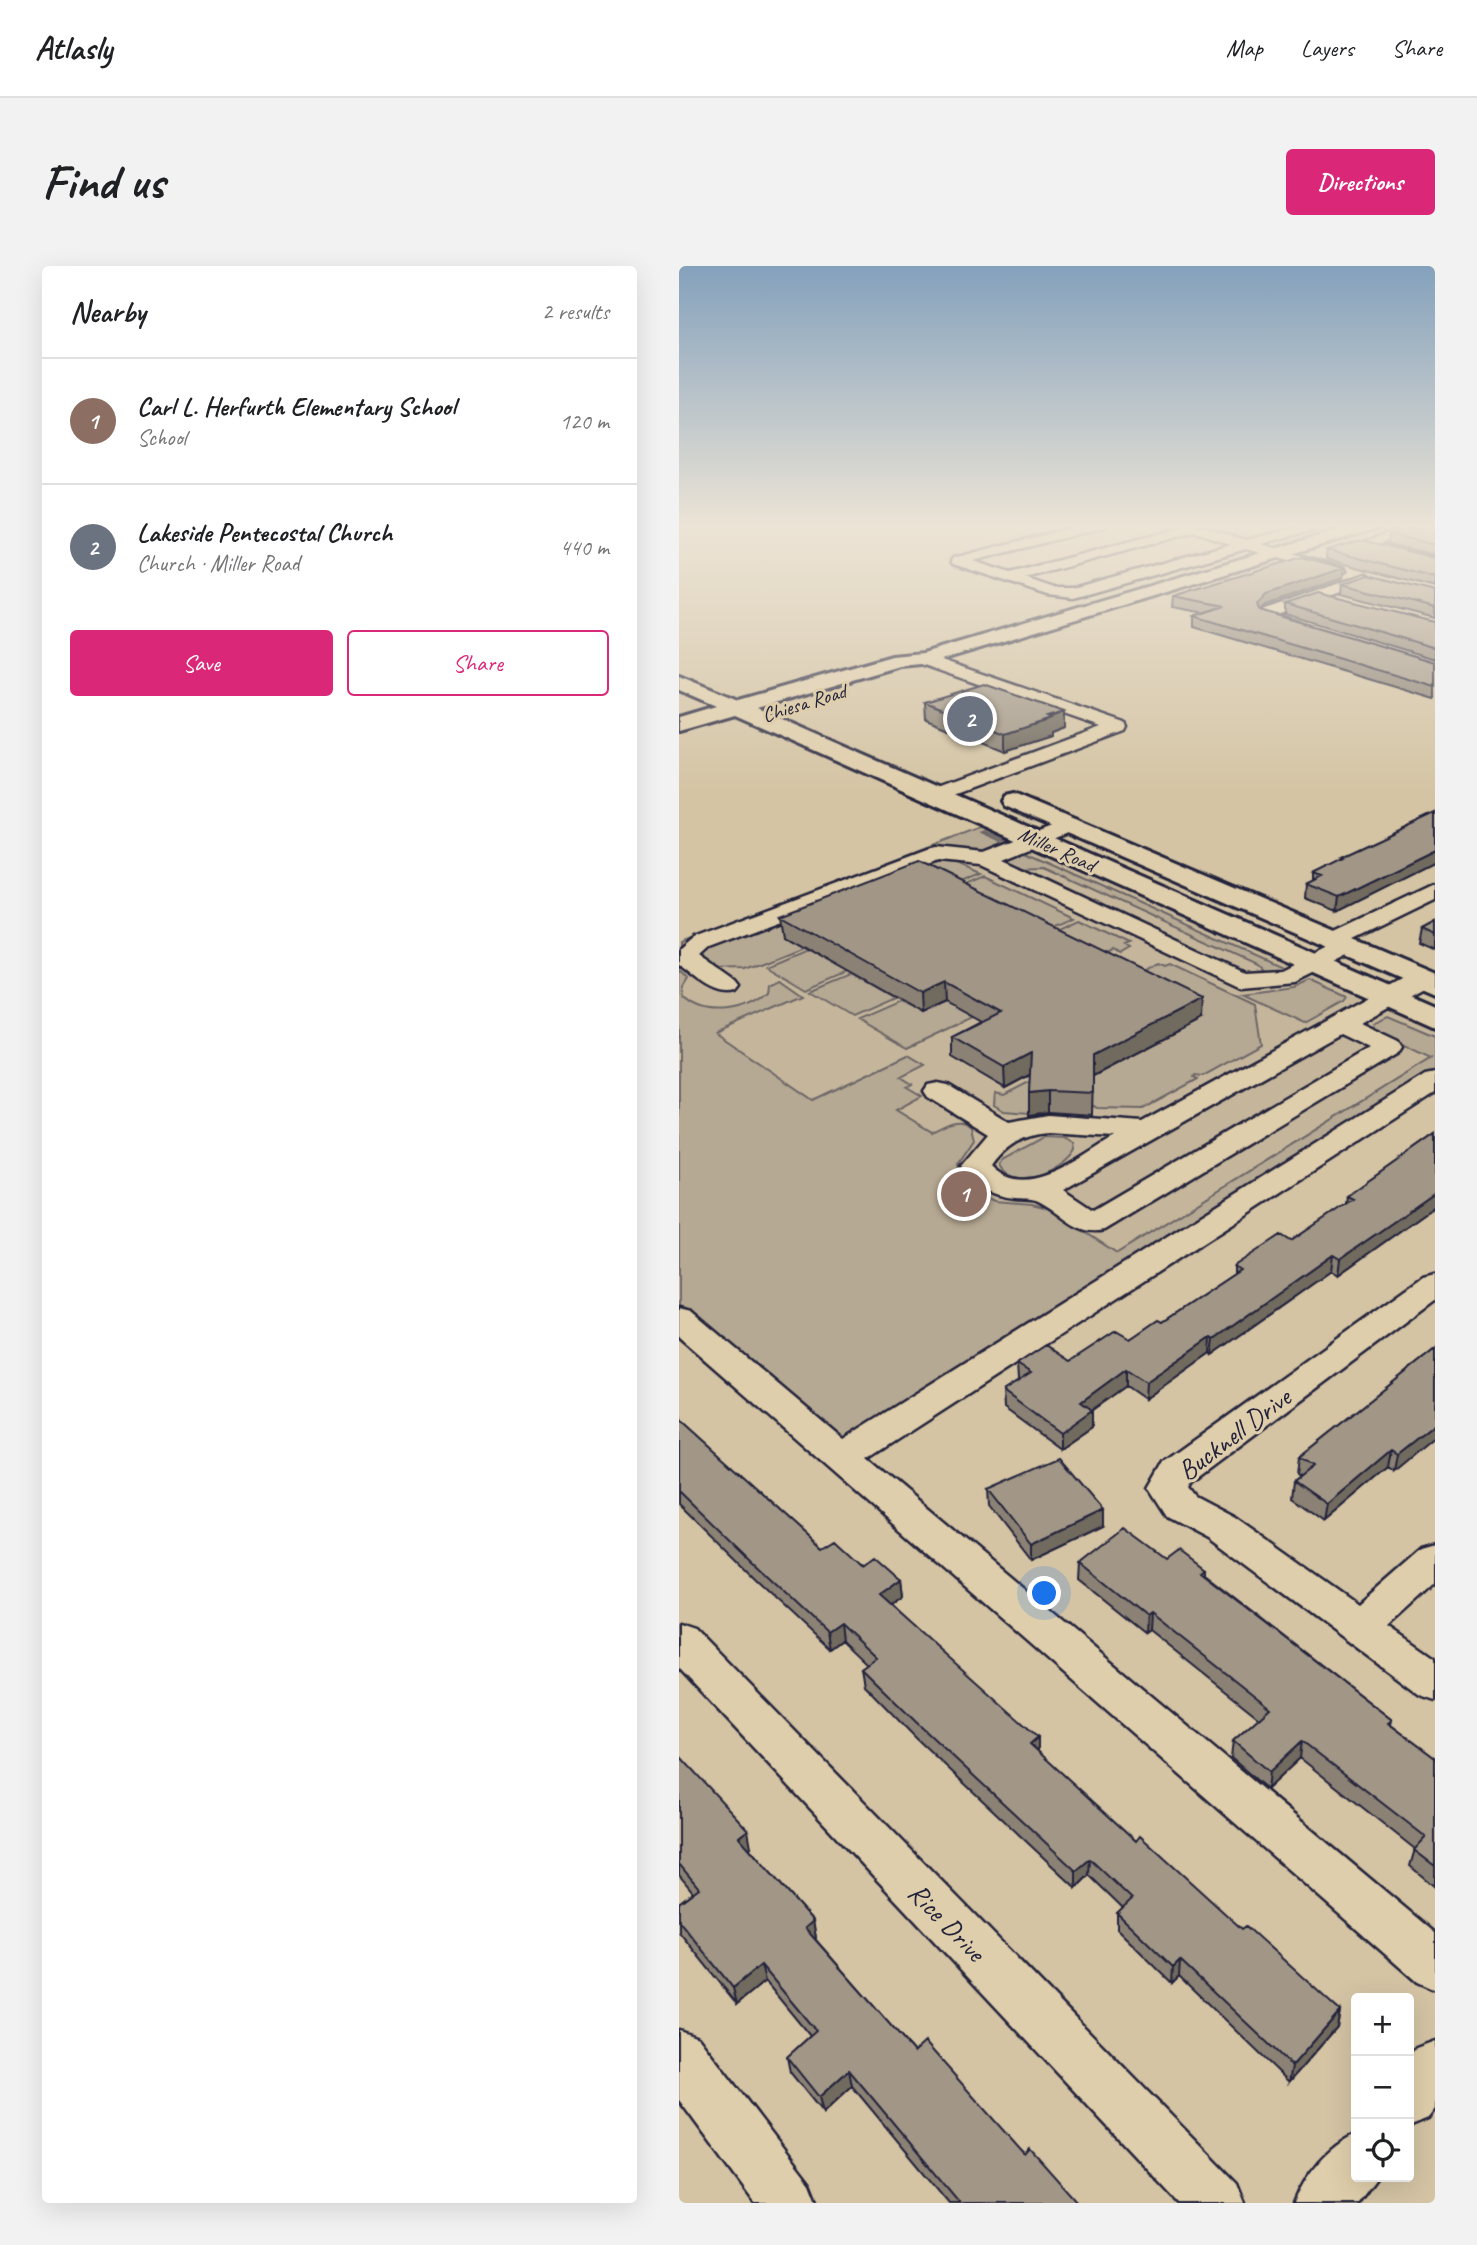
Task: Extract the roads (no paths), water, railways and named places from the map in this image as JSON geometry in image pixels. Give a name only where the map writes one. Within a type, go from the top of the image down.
[{"type":"main road","name":"Chiesa Road","points":[[679,740],[898,660],[924,659],[1070,614]]},
{"type":"main road","name":"Miller Road","points":[[679,659],[764,708],[940,783],[1035,839],[1435,1017]]},
{"type":"main road","name":"Chiesa Road","points":[[797,710],[918,668],[924,659]]},
{"type":"main road","name":"Miller Road","points":[[679,682],[736,708],[797,710]]},
{"type":"main road","name":"Chiesa Road","points":[[679,724],[736,708]]},
{"type":"main road","name":"Miller Road","points":[[940,783],[970,782],[1428,981]]},
{"type":"street","points":[[1265,614],[1273,621],[1318,633]]},
{"type":"street","points":[[924,659],[1118,727],[970,782]]},
{"type":"street","points":[[986,859],[1070,825]]},
{"type":"street","points":[[728,988],[684,957],[701,942],[936,854],[986,859],[1241,980],[1286,977],[1435,891]]},
{"type":"street","points":[[1147,1131],[1043,1124],[1021,1128],[986,1150],[976,1166],[982,1177],[994,1184],[1023,1191],[1041,1190],[1147,1131],[1339,1024],[1389,997],[1428,981]]},
{"type":"street","points":[[1041,1190],[1093,1223],[1388,1047],[1339,1024]]},
{"type":"street","points":[[841,1458],[1435,1081]]},
{"type":"street","points":[[938,1091],[1008,1134]]},
{"type":"street","name":"Bucknell Drive","points":[[1435,1284],[1177,1472],[1168,1488],[1181,1506],[1221,1527],[1435,1682]]},
{"type":"street","points":[[679,1319],[1435,1965]]},
{"type":"street","points":[[1359,1627],[1435,1560]]},
{"type":"street","name":"Rice Drive","points":[[679,1640],[1217,2203]]},
{"type":"street","points":[[679,2056],[790,2203]]},
{"type":"street","points":[[1414,2093],[1435,2067]]},
{"type":"street","points":[[1322,2203],[1351,2168]]},
{"type":"place","name":"Lakeside Pentecostal Church","points":[[970,719]]},
{"type":"place","name":"Carl L. Herfurth Elementary School","points":[[964,1194]]}]
